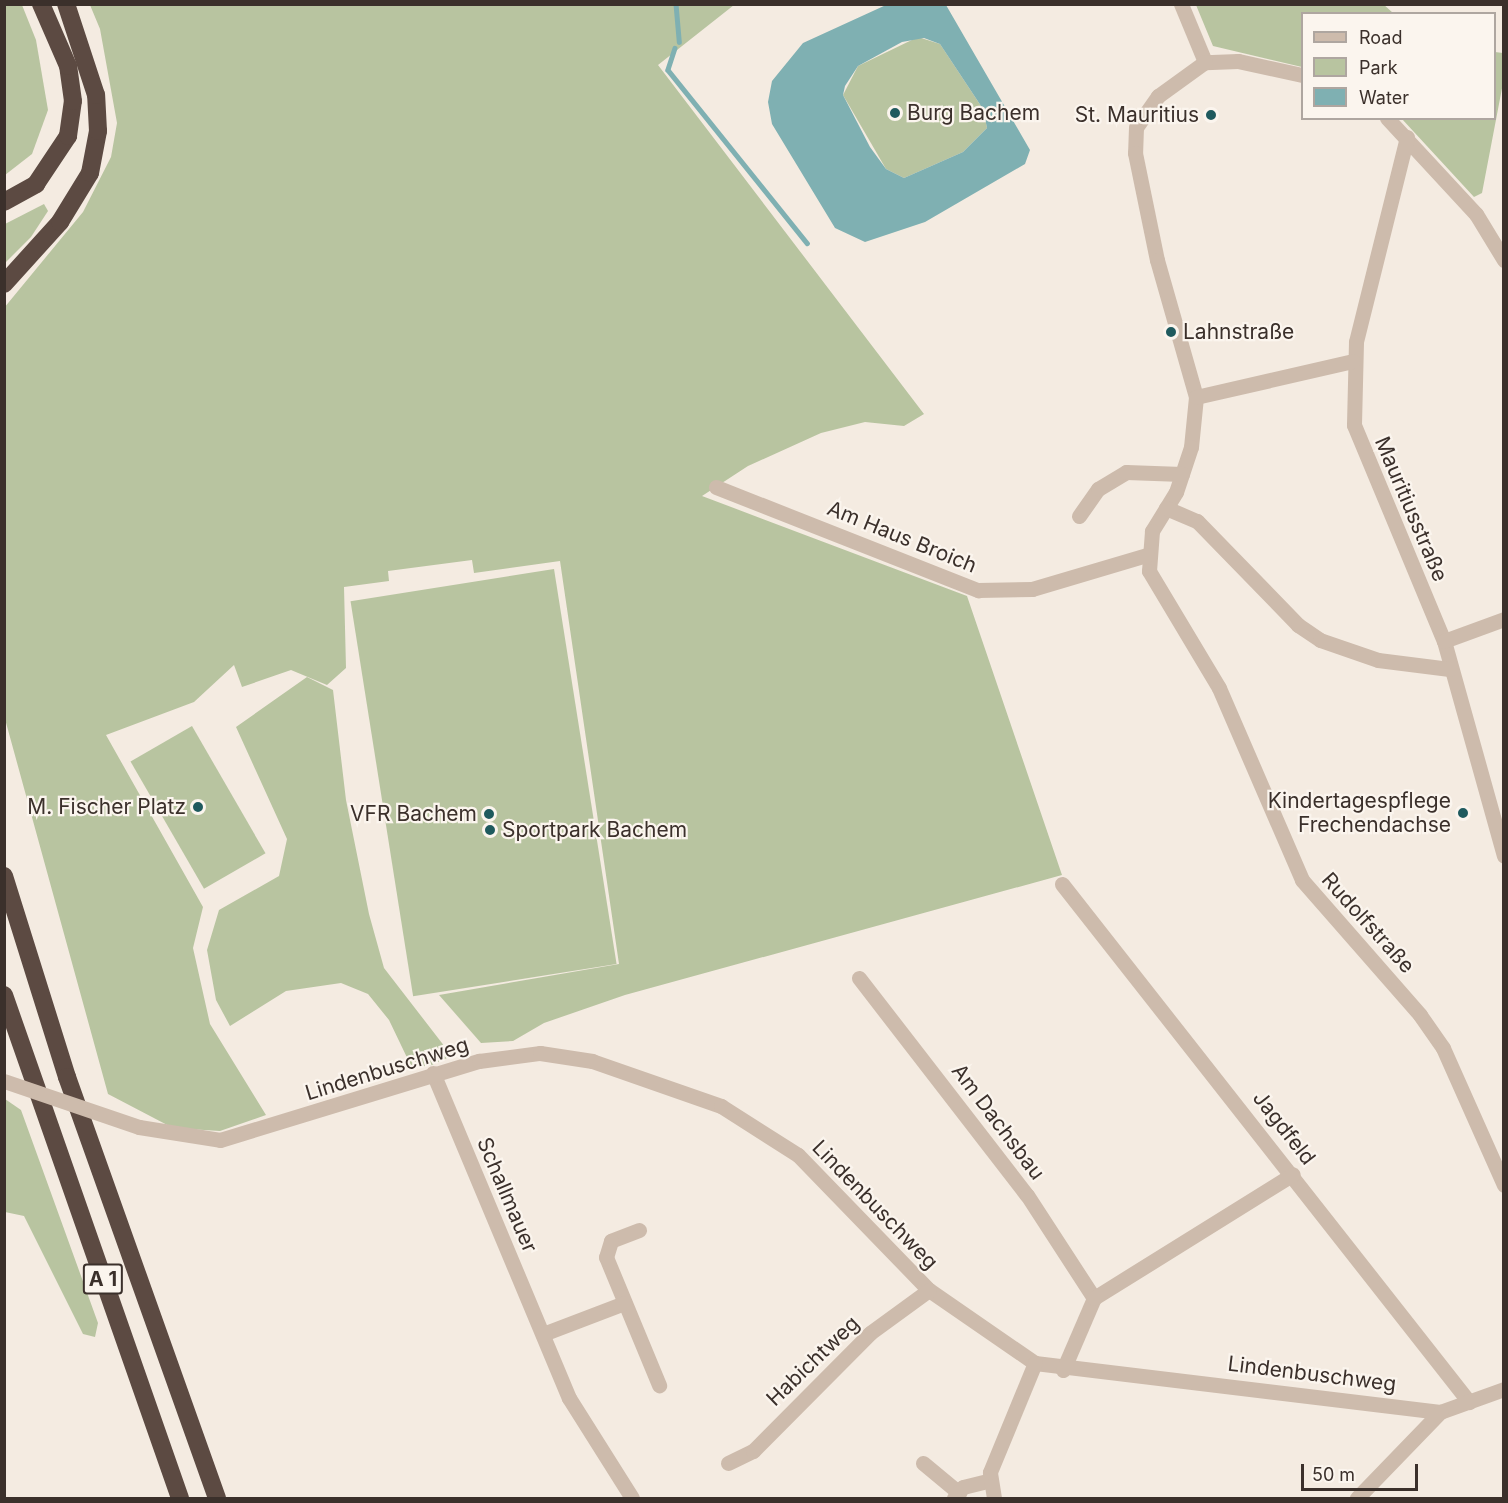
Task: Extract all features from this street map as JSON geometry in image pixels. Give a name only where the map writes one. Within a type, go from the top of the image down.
[{"type":"highway","points":[[4,202],[36,184],[68,136],[73,101],[68,66],[41,4]]},
{"type":"highway","points":[[4,284],[60,222],[90,173],[98,131],[96,95],[66,4]]},
{"type":"highway","name":"A 1","points":[[4,876],[67,1077],[217,1498]]},
{"type":"highway","name":"A 1","points":[[4,994],[180,1498]]},
{"type":"street","points":[[1181,4],[1205,62]]},
{"type":"street","points":[[1147,555],[1152,531],[1182,474],[1196,397],[1157,260],[1133,140],[1158,96],[1205,62],[1238,61],[1301,75]]},
{"type":"street","points":[[1389,120],[1476,214],[1501,251]]},
{"type":"street","name":"Mauritiusstraße","points":[[1407,137],[1353,361],[1354,425],[1361,452],[1444,641],[1449,669],[1503,856]]},
{"type":"street","points":[[1196,397],[1353,361]]},
{"type":"street","points":[[1079,516],[1098,489],[1126,472],[1182,474]]},
{"type":"street","name":"Am Haus Broich","points":[[716,488],[978,590],[1032,589],[1147,555]]},
{"type":"street","points":[[1166,508],[1197,521],[1298,625],[1320,640],[1359,656],[1449,669]]},
{"type":"street","name":"Rudolfstraße","points":[[1147,555],[1156,589],[1218,688],[1302,880],[1420,1015],[1443,1048],[1503,1185]]},
{"type":"street","points":[[1444,641],[1503,619]]},
{"type":"street","name":"Jagdfeld","points":[[1062,884],[1293,1174],[1468,1402]]},
{"type":"street","name":"Am Dachsbau","points":[[859,978],[1026,1195],[1094,1298]]},
{"type":"street","name":"Lindenbuschweg","points":[[4,1081],[139,1127],[220,1140],[433,1073],[540,1053],[644,1075],[721,1106],[798,1155],[929,1290],[1035,1363],[1063,1370],[1277,1389],[1440,1412],[1503,1389]]},
{"type":"street","name":"Schallmauer","points":[[433,1073],[569,1398],[632,1498]]},
{"type":"street","points":[[1063,1370],[1094,1298],[1293,1174]]},
{"type":"street","points":[[639,1230],[611,1241],[606,1257],[659,1385]]},
{"type":"street","name":"Habichtweg","points":[[728,1463],[753,1450],[870,1334],[929,1290]]},
{"type":"street","points":[[543,1334],[624,1304]]},
{"type":"street","points":[[923,1463],[956,1496],[987,1481],[1035,1363]]},
{"type":"street","points":[[1357,1498],[1440,1412]]},
{"type":"street","points":[[987,1481],[994,1498]]},
{"type":"green space","points":[[1383,4],[1392,12],[1301,12],[1301,67],[1213,46],[1196,5]]},
{"type":"green space","points":[[4,5],[22,5],[36,40],[48,110],[32,154],[5,175]]},
{"type":"green space","points":[[90,5],[734,5],[658,65],[924,414],[904,426],[865,422],[821,433],[748,466],[702,496],[967,596],[1062,875],[625,995],[544,1023],[513,1041],[481,1043],[439,995],[619,964],[560,561],[474,573],[472,560],[388,571],[389,581],[344,587],[346,668],[327,685],[291,670],[242,687],[234,665],[194,702],[106,735],[203,907],[193,948],[210,1024],[266,1115],[220,1131],[173,1128],[108,1094],[5,719],[4,308],[83,212],[111,157],[117,123],[100,29]]},
{"type":"green space","points":[[918,37],[940,44],[983,109],[987,128],[963,152],[904,178],[886,169],[843,95],[858,66]]},
{"type":"green space","points":[[1496,52],[1503,53],[1503,83],[1496,120]]},
{"type":"green space","points":[[1403,120],[1496,120],[1482,193],[1474,197]]},
{"type":"green space","points":[[44,204],[48,211],[31,237],[5,263],[5,224]]},
{"type":"green space","name":"Sportpark Bachem","points":[[554,569],[617,964],[413,996],[351,601]]},
{"type":"green space","points":[[307,677],[333,690],[346,800],[369,914],[384,968],[445,1047],[447,1058],[432,1065],[412,1068],[389,1020],[368,994],[341,983],[286,991],[230,1026],[216,1000],[207,950],[219,910],[279,876],[287,839],[236,727]]},
{"type":"green space","name":"M. Fischer Platz","points":[[192,726],[266,853],[204,889],[131,762]]},
{"type":"green space","points":[[5,1099],[21,1110],[98,1323],[95,1337],[83,1334],[24,1216],[5,1212]]},
{"type":"water","points":[[886,5],[946,5],[1030,150],[1025,164],[925,222],[865,242],[835,228],[772,124],[768,102],[772,81],[803,43]],"holes":[[[924,38],[940,44],[983,109],[987,128],[963,152],[904,178],[886,169],[870,147],[843,95],[845,86],[858,66],[902,42]]]},
{"type":"waterway","points":[[676,4],[679,42]]},
{"type":"waterway","points":[[675,48],[668,70],[807,243]]},
{"type":"place","name":"Burg Bachem","points":[[895,113]]},
{"type":"place","name":"St. Mauritius","points":[[1211,115]]},
{"type":"place","name":"Lahnstraße","points":[[1171,332]]},
{"type":"place","name":"M. Fischer Platz","points":[[198,807]]},
{"type":"place","name":"Kindertagespflege Frechendachse","points":[[1463,813]]},
{"type":"place","name":"VFR Bachem","points":[[489,814]]},
{"type":"place","name":"Sportpark Bachem","points":[[490,830]]}]
